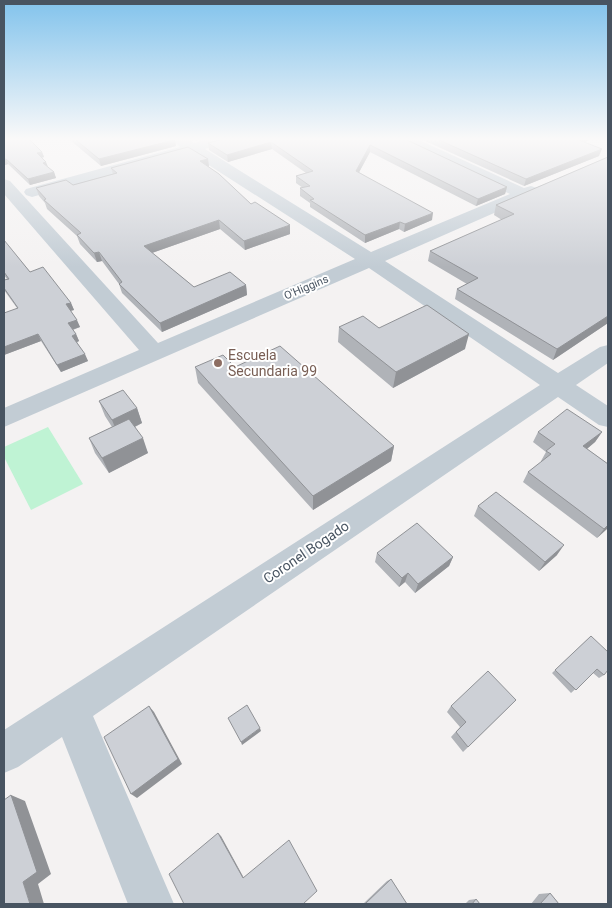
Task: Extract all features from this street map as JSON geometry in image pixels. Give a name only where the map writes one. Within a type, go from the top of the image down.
[{"type":"street","points":[[47,182],[8,193],[154,353]]},
{"type":"street","points":[[247,182],[370,260],[608,418]]},
{"type":"street","points":[[499,182],[524,194]]},
{"type":"street","name":"O'Higgins","points":[[4,418],[550,183]]},
{"type":"street","name":"Coronel Bogado","points":[[4,753],[608,352]]},
{"type":"street","points":[[70,709],[151,904]]},
{"type":"green space","points":[[48,427],[83,484],[31,510],[4,457],[4,447]]},
{"type":"building","points":[[57,182],[69,182],[73,185],[83,182],[228,182],[251,204],[255,202],[290,225],[244,241],[219,220],[144,246],[194,287],[230,272],[246,285],[160,323],[119,284],[122,282],[99,252],[94,253],[77,235],[81,233],[44,200],[46,199],[36,188]]},
{"type":"building","points":[[305,182],[377,182],[433,213],[405,224],[400,222],[365,235],[310,200],[314,199],[300,188],[310,186]]},
{"type":"building","points":[[445,182],[497,182],[507,187],[478,199]]},
{"type":"building","points":[[549,182],[608,182],[608,316],[557,349],[457,289],[478,278],[430,251],[514,214],[496,205]]},
{"type":"building","points":[[4,240],[30,272],[43,267],[71,303],[66,304],[77,320],[68,323],[76,334],[72,336],[85,354],[57,365],[38,334],[4,347],[4,313],[18,308],[4,288],[4,280],[9,279],[4,272]]},
{"type":"building","points":[[427,305],[469,334],[396,372],[339,327],[363,316],[379,328]]},
{"type":"building","points":[[280,346],[394,446],[313,496],[195,367],[223,355],[235,367]]},
{"type":"building","points":[[123,390],[137,408],[112,420],[99,401]]},
{"type":"building","points":[[567,409],[602,432],[583,446],[608,464],[608,525],[604,529],[528,472],[551,454],[546,451],[555,444],[538,432]]},
{"type":"building","points":[[129,419],[143,438],[102,458],[89,438]]},
{"type":"building","points":[[496,492],[564,545],[545,562],[478,506]]},
{"type":"building","points":[[417,523],[453,557],[418,584],[408,573],[402,578],[377,553]]},
{"type":"building","points":[[591,636],[608,652],[608,670],[604,675],[597,669],[576,690],[555,670]]},
{"type":"building","points":[[488,671],[516,700],[468,747],[456,732],[466,722],[451,706]]},
{"type":"building","points":[[247,705],[260,728],[241,742],[228,718]]},
{"type":"building","points":[[149,706],[178,759],[131,794],[104,737]]},
{"type":"building","points":[[11,795],[37,872],[23,882],[30,904],[4,904],[4,800]]},
{"type":"building","points":[[218,833],[243,878],[289,840],[317,891],[303,904],[184,904],[169,874]]},
{"type":"building","points":[[391,879],[407,904],[365,904]]},
{"type":"building","points":[[550,893],[559,904],[540,904]]},
{"type":"building","points":[[476,899],[480,904],[472,904]]},
{"type":"place","name":"Escuela Secundaria 99","points":[[218,363]]}]
